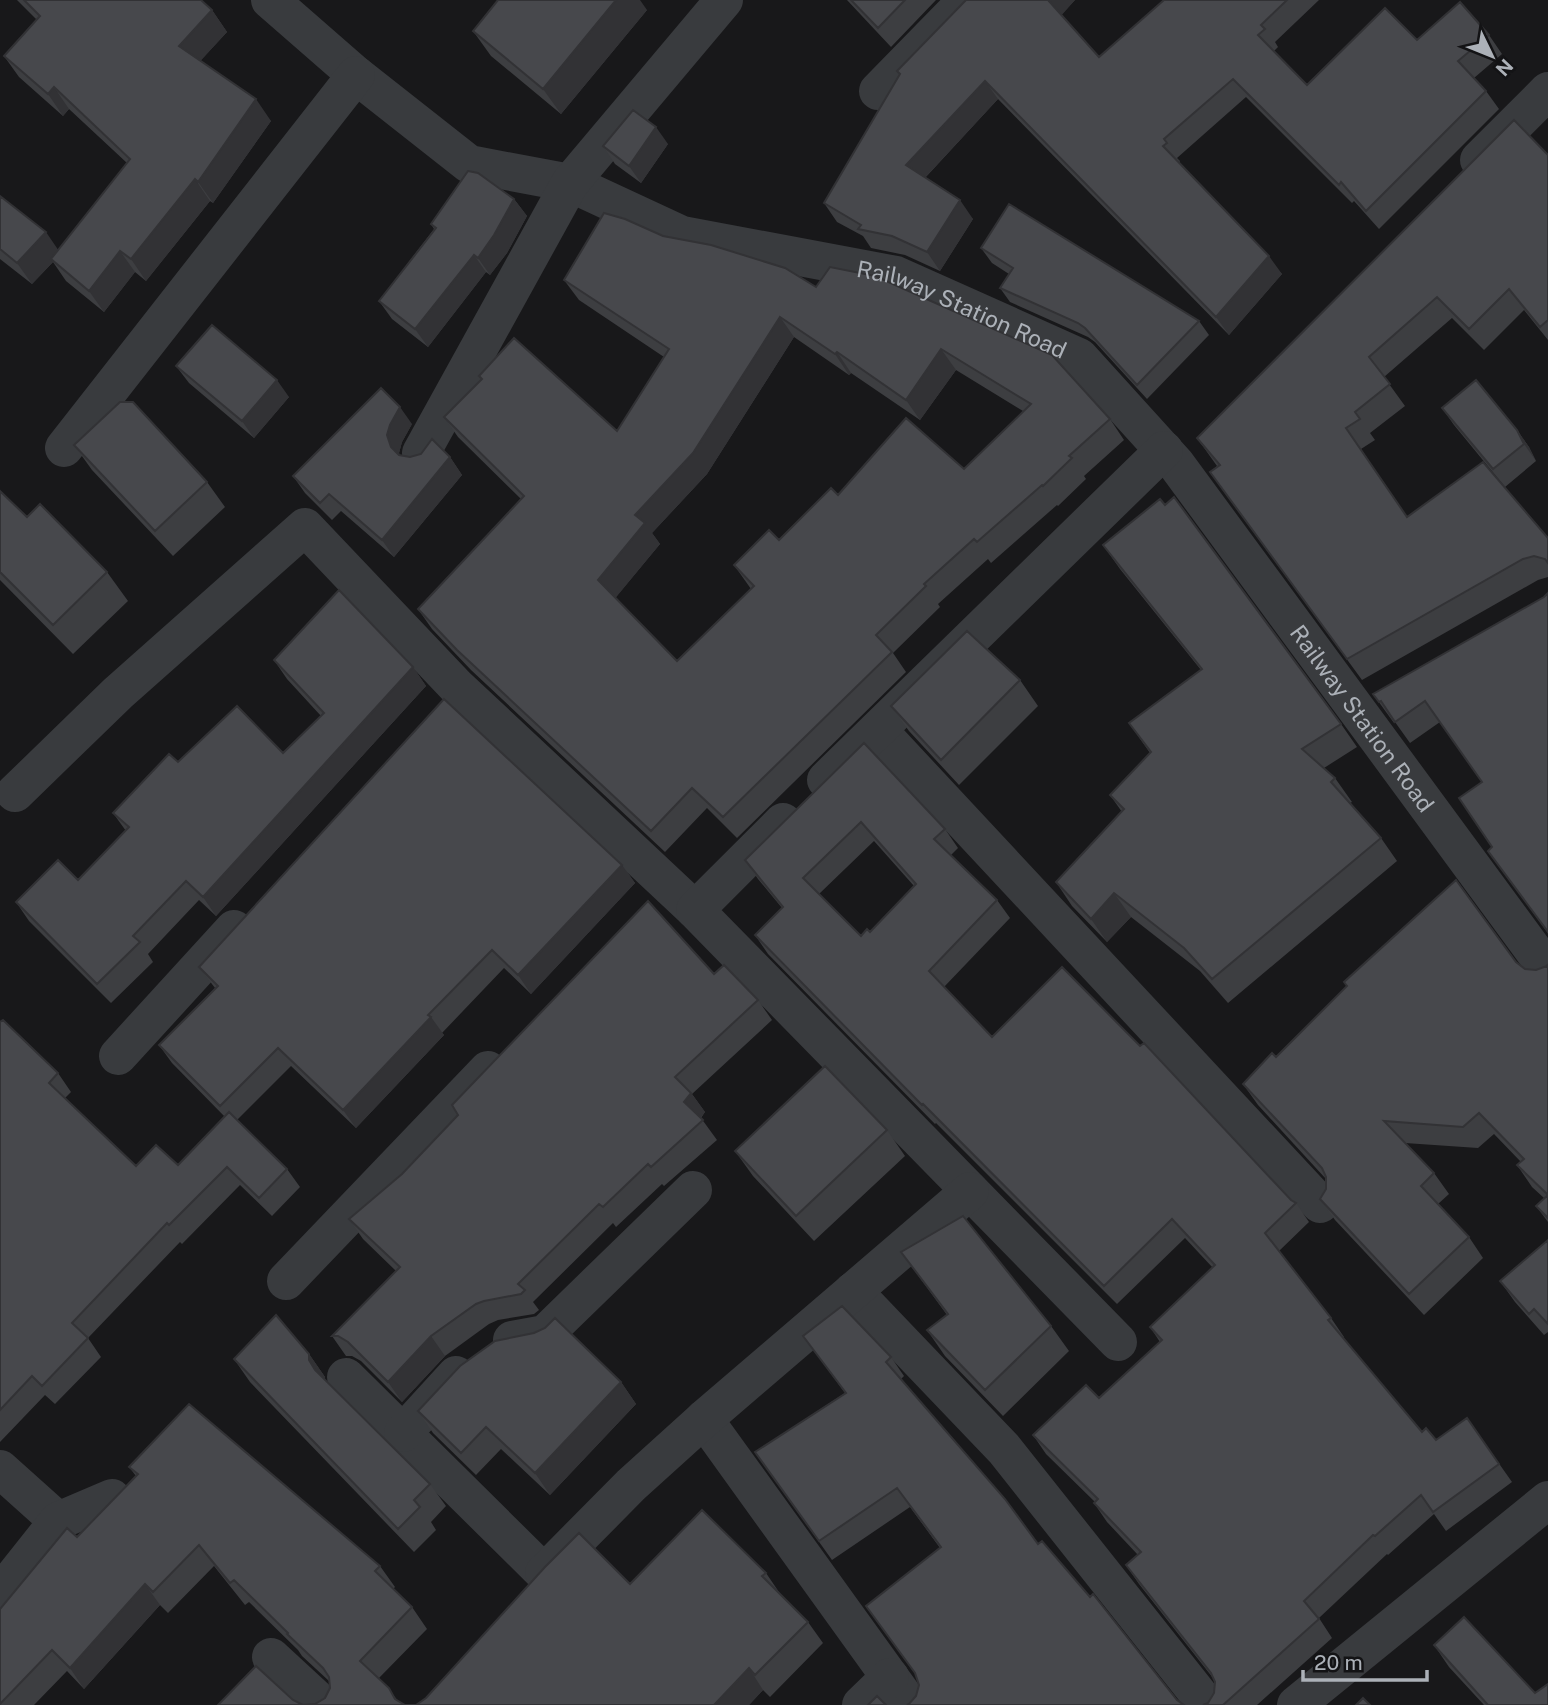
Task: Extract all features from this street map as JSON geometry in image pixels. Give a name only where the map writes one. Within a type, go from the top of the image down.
[{"type":"street","name":"Railway Station Road","points":[[270,0],[356,75],[469,164],[570,183],[682,235],[896,275],[1079,357],[1178,453],[1369,702],[1548,970]]},
{"type":"street","points":[[421,453],[570,183],[724,0]]},
{"type":"street","points":[[878,90],[967,0]]},
{"type":"street","points":[[64,448],[356,75]]},
{"type":"street","points":[[1460,179],[1548,91]]},
{"type":"street","points":[[695,910],[878,730],[1178,453]]},
{"type":"street","points":[[15,793],[118,693],[305,527],[447,697],[656,894],[695,910],[1118,1342]]},
{"type":"street","points":[[878,730],[1320,1204]]},
{"type":"street","points":[[118,1056],[258,902]]},
{"type":"street","points":[[286,1281],[514,1043]]},
{"type":"street","points":[[403,1433],[461,1371],[502,1342],[545,1334],[693,1190]]},
{"type":"street","points":[[346,1377],[403,1433],[535,1583],[631,1485],[970,1191]]},
{"type":"street","points":[[853,1291],[1004,1449],[1207,1705]]},
{"type":"street","points":[[705,1419],[900,1691],[861,1705]]},
{"type":"street","points":[[0,1469],[58,1521]]},
{"type":"street","points":[[0,1594],[58,1521],[112,1497]]},
{"type":"street","points":[[1296,1705],[1548,1500]]},
{"type":"street","points":[[271,1657],[323,1705]]},
{"type":"building","points":[[24,0],[201,0],[212,10],[179,46],[256,99],[198,182],[195,179],[131,259],[120,251],[89,291],[51,259],[130,159],[54,87],[48,94],[4,56],[40,16]]},
{"type":"building","points":[[498,0],[616,0],[543,89],[473,31]]},
{"type":"building","points":[[851,0],[905,0],[878,28]]},
{"type":"building","points":[[966,0],[1048,0],[1099,57],[1164,0],[1287,0],[1261,25],[1265,29],[1258,35],[1307,85],[1385,8],[1417,40],[1460,2],[1489,35],[1458,61],[1486,91],[1366,211],[1341,182],[1339,185],[1233,79],[1164,139],[1167,143],[1163,146],[1269,256],[1216,317],[985,81],[906,165],[960,200],[927,252],[892,236],[858,229],[861,225],[824,203],[900,74],[897,71]]},
{"type":"building","points":[[633,110],[656,127],[629,166],[603,146]]},
{"type":"building","points":[[1514,120],[1548,155],[1548,320],[1540,327],[1509,289],[1469,329],[1437,297],[1369,357],[1390,384],[1355,412],[1360,419],[1346,428],[1407,517],[1483,462],[1548,538],[1548,563],[1545,559],[1534,556],[1523,559],[1347,659],[1210,472],[1220,465],[1197,438]]},
{"type":"building","points":[[468,171],[478,173],[514,199],[478,258],[474,255],[415,329],[379,301],[436,228],[431,224]]},
{"type":"building","points":[[0,196],[46,232],[17,263],[0,249]]},
{"type":"building","points":[[1009,204],[1199,321],[1137,385],[1078,323],[1000,288],[1013,268],[981,248]]},
{"type":"building","points":[[604,213],[663,236],[711,245],[785,268],[816,287],[830,267],[875,276],[1052,355],[1110,419],[1069,456],[1072,458],[1043,486],[977,542],[974,539],[924,584],[926,586],[876,635],[892,652],[723,817],[692,788],[651,831],[457,650],[418,609],[524,496],[444,417],[482,379],[479,376],[514,338],[617,431],[669,349],[564,280]],"holes":[[[780,317],[835,354],[837,352],[906,400],[941,349],[1031,404],[964,469],[906,418],[838,495],[831,488],[779,540],[769,530],[734,565],[754,586],[677,661],[598,580],[645,523],[635,515],[693,453]]]},
{"type":"building","points":[[212,325],[277,380],[242,421],[176,366]]},
{"type":"building","points":[[1476,380],[1517,430],[1524,444],[1493,469],[1442,408]]},
{"type":"building","points":[[381,388],[400,407],[387,435],[391,447],[399,455],[410,457],[421,454],[432,439],[450,457],[382,540],[329,494],[320,503],[293,476]]},
{"type":"building","points":[[120,402],[133,402],[207,482],[155,531],[74,445]]},
{"type":"building","points":[[0,491],[27,517],[40,504],[107,572],[53,625],[0,572]]},
{"type":"building","points":[[1174,497],[1341,724],[1302,749],[1335,778],[1331,782],[1381,838],[1212,979],[1184,948],[1114,893],[1091,919],[1056,882],[1124,809],[1110,795],[1151,752],[1129,723],[1202,669],[1103,545],[1160,499],[1165,505]]},
{"type":"building","points":[[339,590],[413,667],[203,897],[186,881],[133,936],[140,942],[97,984],[16,902],[58,860],[78,880],[129,827],[113,813],[169,754],[178,762],[237,706],[283,753],[324,713],[274,660]]},
{"type":"building","points":[[1548,593],[1548,932],[1488,851],[1492,847],[1459,798],[1482,782],[1425,701],[1395,722],[1373,694]]},
{"type":"building","points":[[967,631],[1020,680],[941,760],[891,706]]},
{"type":"building","points":[[444,699],[622,865],[518,975],[492,950],[428,1015],[431,1017],[343,1110],[278,1048],[220,1106],[159,1045],[218,986],[199,967]]},
{"type":"building","points":[[864,743],[945,829],[934,839],[997,900],[929,971],[992,1037],[1062,967],[1140,1046],[1144,1043],[1296,1203],[1265,1233],[1331,1318],[1328,1320],[1422,1432],[1426,1428],[1436,1440],[1467,1418],[1499,1464],[1433,1512],[1421,1495],[1373,1535],[1304,1601],[1319,1619],[1223,1705],[1203,1705],[1208,1703],[1214,1693],[1215,1682],[1211,1673],[1126,1565],[1141,1552],[1094,1503],[1098,1499],[1033,1435],[1086,1385],[1099,1398],[1162,1340],[1150,1327],[1215,1265],[1172,1219],[1104,1286],[755,935],[783,907],[745,860]],"holes":[[[861,822],[916,884],[870,932],[867,929],[861,936],[803,878]]]},
{"type":"building","points":[[1456,880],[1516,962],[1525,969],[1536,970],[1548,964],[1548,1195],[1517,1165],[1524,1159],[1479,1113],[1463,1127],[1384,1121],[1434,1173],[1421,1186],[1469,1237],[1409,1294],[1320,1199],[1326,1189],[1326,1177],[1322,1168],[1243,1084],[1272,1053],[1276,1057],[1347,986],[1344,982]]},
{"type":"building","points":[[648,901],[714,974],[724,965],[758,1000],[675,1077],[691,1093],[684,1102],[703,1120],[651,1167],[648,1164],[603,1207],[599,1204],[518,1284],[525,1290],[521,1294],[476,1304],[431,1336],[388,1382],[348,1342],[338,1336],[332,1336],[400,1267],[349,1219],[402,1174],[458,1115],[452,1105]]},
{"type":"building","points":[[3,1020],[58,1073],[49,1083],[136,1166],[156,1145],[178,1165],[229,1112],[287,1169],[259,1198],[227,1167],[169,1225],[167,1223],[72,1323],[88,1338],[42,1386],[32,1376],[0,1410],[0,1022]]},
{"type":"building","points":[[825,1066],[887,1130],[796,1216],[735,1151]]},
{"type":"building","points":[[1548,1195],[1548,1218],[1536,1206]]},
{"type":"building","points":[[963,1216],[1051,1326],[985,1390],[927,1330],[948,1314],[901,1252]]},
{"type":"building","points":[[1548,1240],[1548,1324],[1534,1309],[1529,1314],[1500,1281]]},
{"type":"building","points":[[842,1306],[891,1357],[886,1362],[1005,1499],[1038,1544],[1042,1541],[1090,1597],[1093,1594],[1177,1700],[1184,1705],[907,1705],[916,1696],[919,1685],[915,1673],[866,1606],[941,1547],[897,1488],[819,1541],[755,1452],[846,1393],[803,1336]]},
{"type":"building","points":[[276,1315],[309,1354],[309,1360],[315,1370],[430,1484],[414,1500],[420,1507],[398,1529],[234,1359]]},
{"type":"building","points":[[555,1318],[621,1382],[535,1473],[486,1427],[461,1453],[418,1411],[460,1366],[495,1341],[534,1333],[545,1328]]},
{"type":"building","points":[[189,1404],[380,1566],[375,1571],[412,1607],[360,1661],[389,1688],[395,1699],[405,1705],[303,1705],[315,1704],[325,1698],[330,1688],[329,1677],[234,1580],[230,1583],[199,1545],[153,1592],[145,1584],[70,1668],[52,1650],[0,1704],[0,1609],[67,1528],[77,1537],[138,1474],[129,1467]]},
{"type":"building","points":[[702,1510],[766,1573],[762,1576],[808,1622],[755,1675],[749,1668],[714,1705],[416,1705],[426,1698],[579,1533],[630,1584]]},
{"type":"building","points":[[1464,1617],[1535,1693],[1548,1684],[1548,1705],[1488,1705],[1434,1645]]},
{"type":"building","points":[[256,1666],[293,1700],[303,1705],[218,1705]]},
{"type":"building","points":[[877,1696],[886,1705],[868,1705]]},
{"type":"building","points":[[1363,1698],[1370,1705],[1356,1705]]}]
